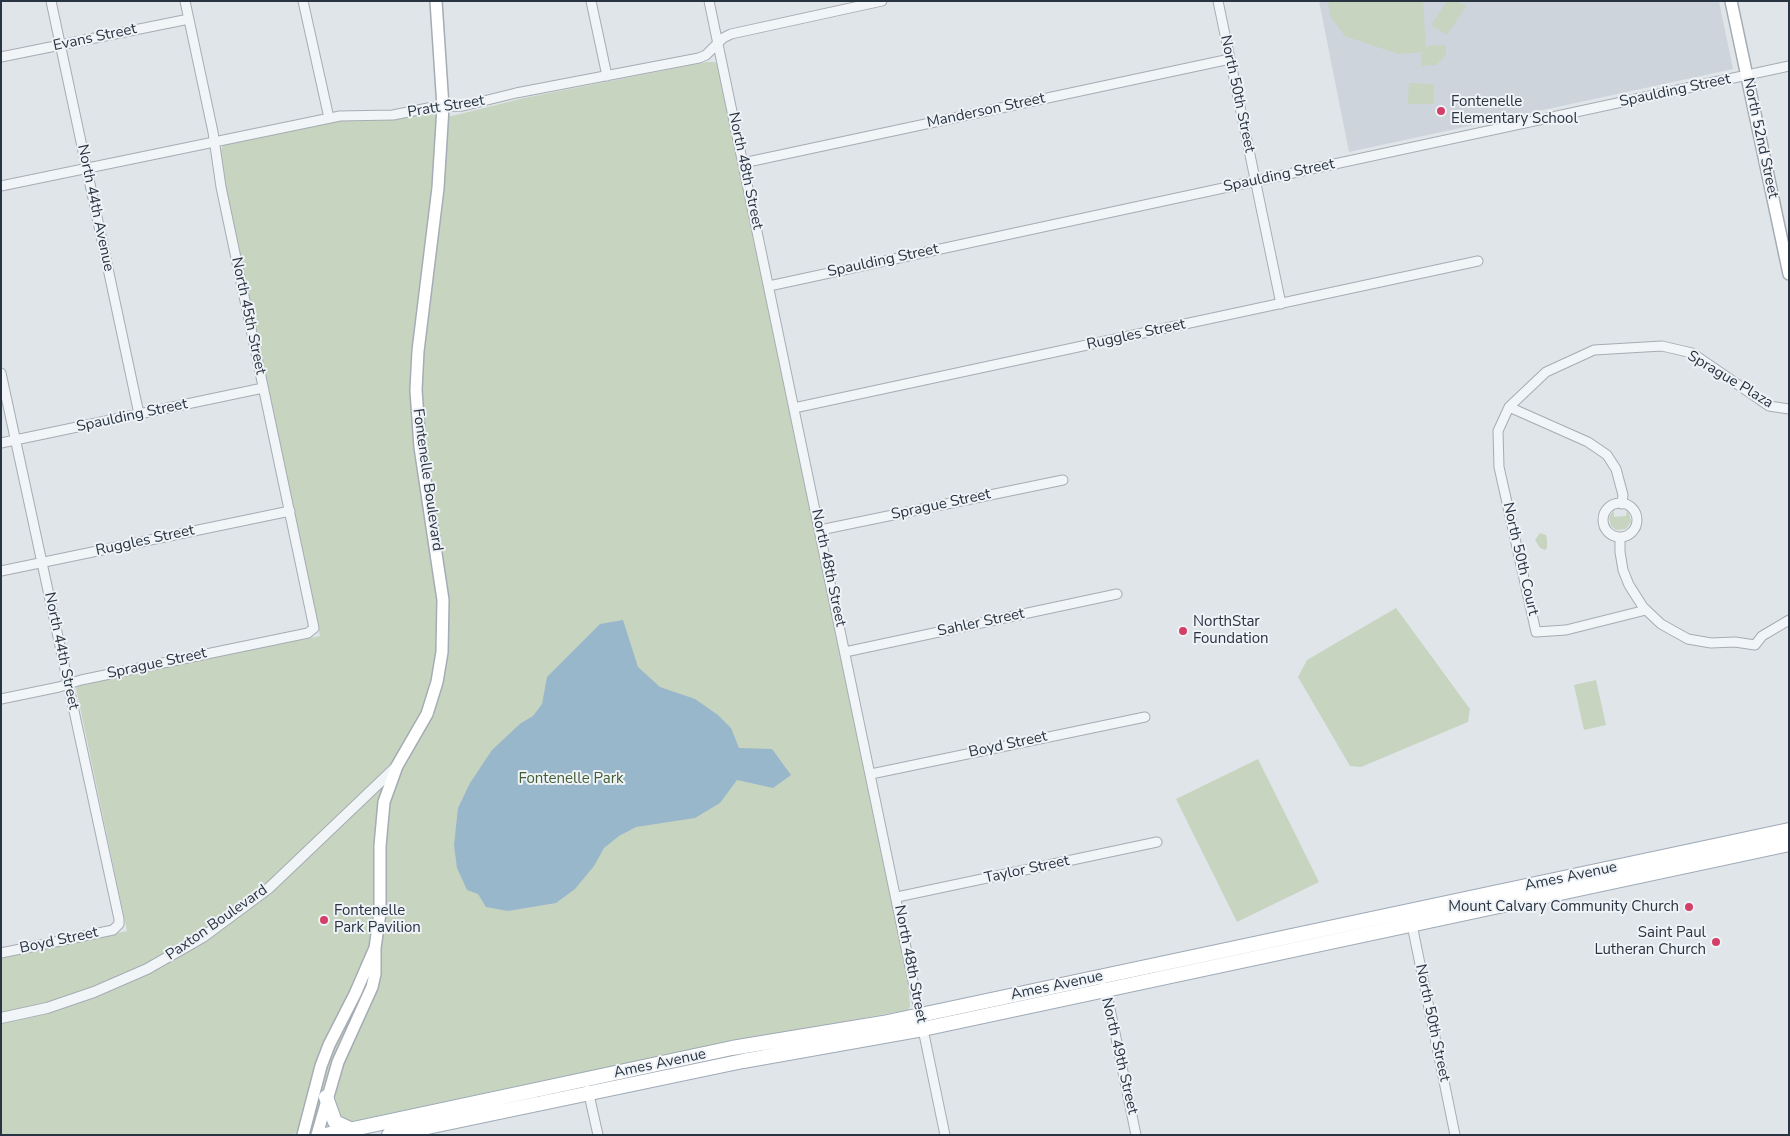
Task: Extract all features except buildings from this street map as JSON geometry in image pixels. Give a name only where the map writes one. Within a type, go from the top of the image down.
[{"type":"main road","name":"Fontenelle Boulevard","points":[[317,1135],[326,1097],[338,1062],[372,987],[380,913],[380,840],[384,802],[397,766],[427,714],[437,682],[443,642],[442,592],[420,447],[416,390],[418,351],[438,188],[443,107],[436,1]]},
{"type":"main road","name":"North 52nd Street","points":[[1731,1],[1789,274]]},
{"type":"main road","name":"Ames Avenue","points":[[325,1135],[504,1097],[743,1061],[1102,983],[1409,910],[1789,830]]},
{"type":"main road","name":"Ames Avenue","points":[[1102,983],[1412,925],[1789,844]]},
{"type":"main road","name":"Fontenelle Boulevard","points":[[303,1135],[321,1066],[329,1045],[355,994],[375,948]]},
{"type":"main road","name":"Ames Avenue","points":[[389,1135],[428,1127],[587,1086]]},
{"type":"main road","points":[[326,1097],[335,1122],[350,1129]]},
{"type":"main road","points":[[428,1127],[449,1117],[492,1108],[500,1104],[504,1097]]},
{"type":"street","name":"North 44th Avenue","points":[[51,1],[139,414]]},
{"type":"street","name":"North 45th Street","points":[[185,1],[214,142],[221,187],[314,628],[312,631]]},
{"type":"street","points":[[303,1],[329,118]]},
{"type":"street","points":[[591,1],[607,76]]},
{"type":"street","name":"North 48th Street","points":[[709,1],[945,1135]]},
{"type":"street","name":"Pratt Street","points":[[1,186],[329,118],[355,114],[393,115],[433,107],[463,106],[516,93],[699,58],[706,55],[731,34],[882,1]]},
{"type":"street","name":"North 50th Street","points":[[1218,1],[1281,304]]},
{"type":"street","name":"Evans Street","points":[[1,57],[189,19]]},
{"type":"street","name":"Manderson Street","points":[[743,163],[1230,59]]},
{"type":"street","name":"Spaulding Street","points":[[769,286],[1789,66]]},
{"type":"street","name":"Ruggles Street","points":[[794,408],[1478,261]]},
{"type":"street","name":"Sprague Plaza","points":[[1509,407],[1546,372],[1594,350],[1662,346],[1692,353],[1769,406],[1789,409]]},
{"type":"street","name":"North 44th Street","points":[[1,374],[119,919],[116,928]]},
{"type":"street","name":"Spaulding Street","points":[[1,443],[263,388]]},
{"type":"street","points":[[1509,407],[1588,442],[1607,455],[1616,468],[1623,495],[1622,504]]},
{"type":"street","name":"North 50th Court","points":[[1509,407],[1498,431],[1499,466],[1536,632],[1566,630],[1646,610]]},
{"type":"street","name":"Sprague Street","points":[[820,530],[1063,480]]},
{"type":"street","points":[[1622,504],[1634,510],[1637,520],[1630,534],[1620,538],[1607,531],[1603,518],[1608,508],[1622,504]]},
{"type":"street","name":"Ruggles Street","points":[[1,571],[290,511]]},
{"type":"street","points":[[1620,538],[1620,552],[1629,585],[1646,610],[1661,624],[1688,639],[1711,643],[1735,642],[1756,645],[1762,636],[1789,620]]},
{"type":"street","name":"Sahler Street","points":[[845,652],[1117,594]]},
{"type":"street","name":"Sprague Street","points":[[1,699],[312,631]]},
{"type":"street","name":"Boyd Street","points":[[871,774],[1145,717]]},
{"type":"street","name":"Paxton Boulevard","points":[[1,1018],[47,1008],[94,992],[147,969],[195,941],[260,896],[397,766]]},
{"type":"street","points":[[365,796],[377,796],[384,802]]},
{"type":"street","name":"Taylor Street","points":[[897,897],[1157,842]]},
{"type":"street","name":"North 50th Street","points":[[1409,910],[1455,1135]]},
{"type":"street","name":"Boyd Street","points":[[1,953],[116,928]]},
{"type":"street","name":"North 49th Street","points":[[1102,983],[1108,999],[1136,1135]]},
{"type":"street","points":[[587,1086],[598,1135]]},
{"type":"shaded area","name":"Fontenelle Elementary School","points":[[1319,1],[1719,1],[1733,69],[1349,152]]},
{"type":"green space","points":[[1328,1],[1423,1],[1426,49],[1427,46],[1446,45],[1446,55],[1436,65],[1422,66],[1421,54],[1427,52],[1398,54],[1345,36],[1330,16]]},
{"type":"green space","points":[[1447,1],[1458,1],[1466,6],[1447,35],[1431,25]]},
{"type":"green space","name":"Fontenelle Park","points":[[715,62],[718,65],[734,140],[906,959],[910,1006],[908,1010],[688,1050],[669,1054],[665,1058],[577,1078],[574,1074],[288,1135],[1,1135],[1,957],[127,931],[76,688],[81,684],[320,636],[231,219],[220,155],[222,147],[227,143],[341,120],[431,113],[452,116],[524,98]]},
{"type":"green space","points":[[1409,83],[1434,84],[1433,104],[1408,104]]},
{"type":"green space","points":[[1614,510],[1614,517],[1626,516],[1627,510],[1629,513],[1631,522],[1626,529],[1616,530],[1611,526],[1609,517]]},
{"type":"green space","points":[[1540,533],[1546,535],[1547,548],[1545,550],[1540,548],[1535,540]]},
{"type":"green space","points":[[1396,608],[1470,709],[1468,722],[1361,767],[1350,766],[1298,677],[1307,660]]},
{"type":"green space","points":[[1596,680],[1606,725],[1584,730],[1574,685]]},
{"type":"green space","points":[[1258,759],[1319,882],[1237,922],[1176,799]]},
{"type":"water","points":[[623,620],[638,667],[660,687],[695,699],[718,715],[731,728],[739,748],[772,749],[791,775],[773,788],[737,780],[720,803],[695,818],[636,827],[619,836],[604,848],[594,866],[575,889],[556,903],[508,911],[486,907],[478,894],[467,890],[457,868],[454,845],[458,808],[470,783],[492,750],[521,723],[533,716],[542,704],[547,677],[600,624]]},
{"type":"place","name":"Fontenelle Elementary School","points":[[1441,111]]},
{"type":"place","name":"NorthStar Foundation","points":[[1183,631]]},
{"type":"place","name":"Mount Calvary Community Church","points":[[1689,907]]},
{"type":"place","name":"Fontenelle Park Pavilion","points":[[324,920]]},
{"type":"place","name":"Saint Paul Lutheran Church","points":[[1716,942]]}]
